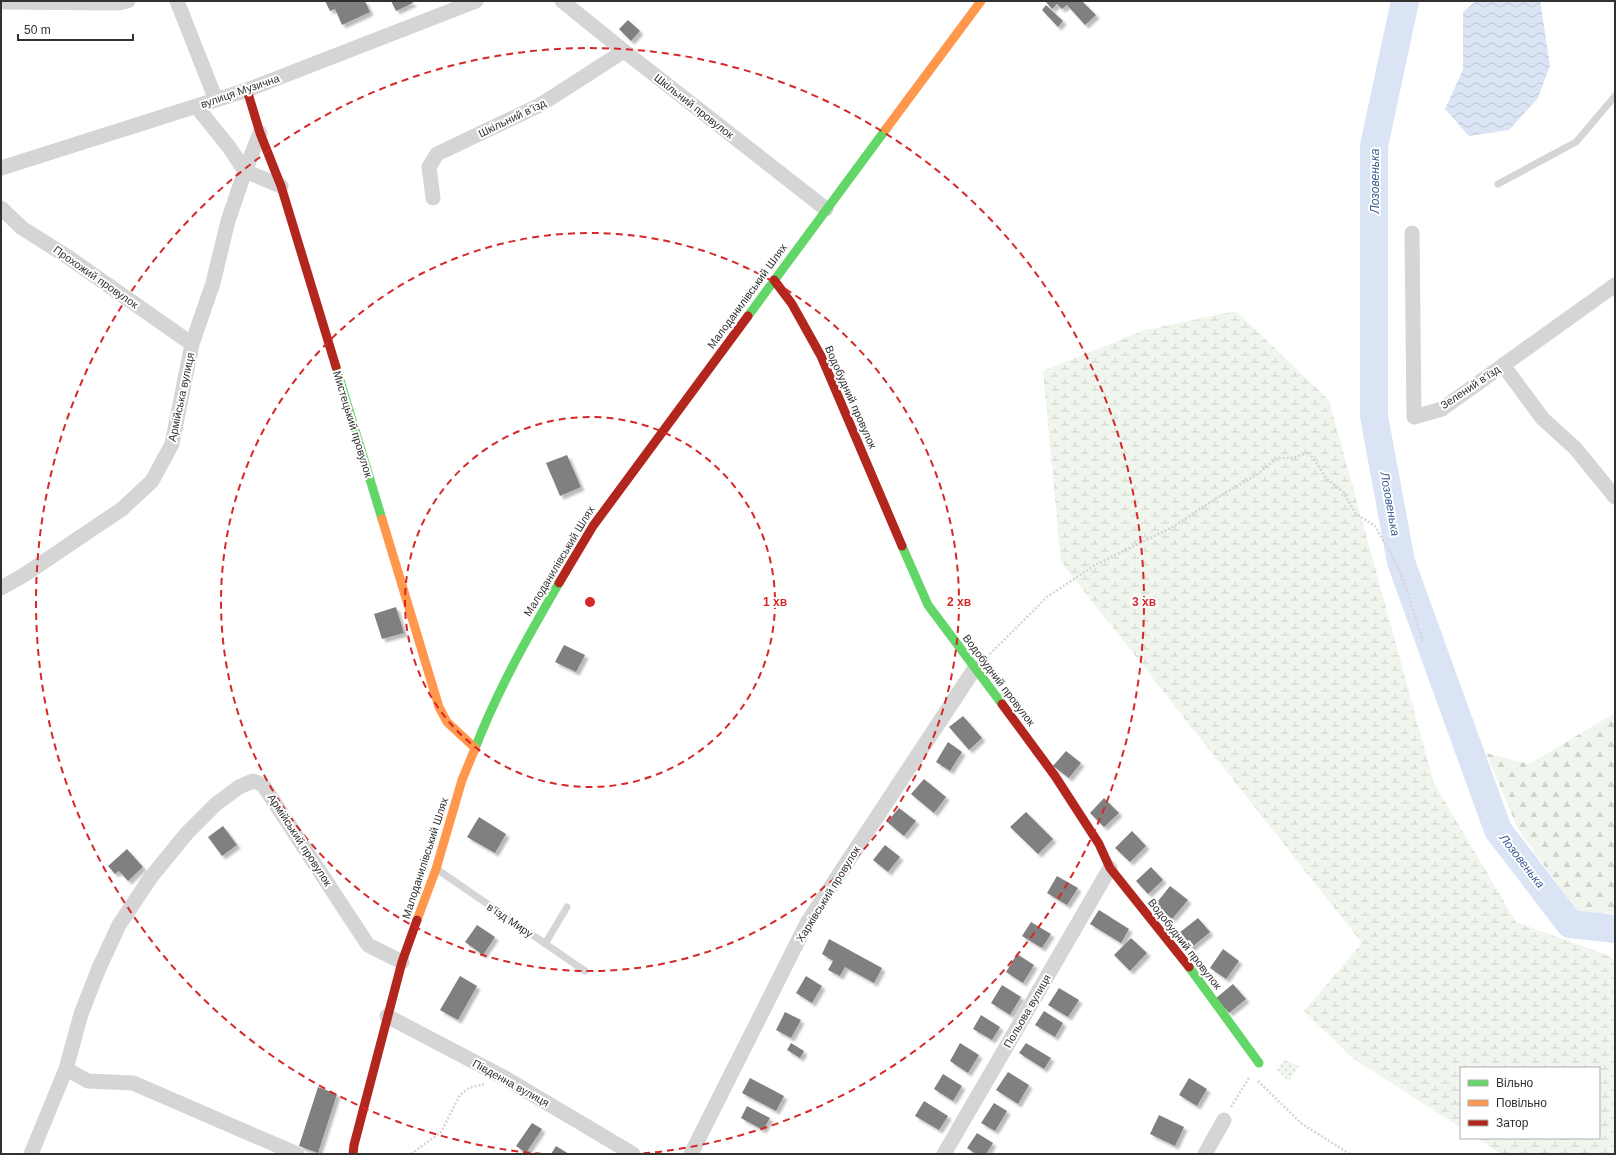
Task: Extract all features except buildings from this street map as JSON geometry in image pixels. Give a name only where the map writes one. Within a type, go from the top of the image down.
[{"type":"street","points":[[1,2],[118,3],[128,1]]},
{"type":"street","points":[[177,1],[216,100]]},
{"type":"street","name":"вулиця Музична","points":[[1,168],[247,90],[476,1]]},
{"type":"street","name":"Шкільний провулок","points":[[562,1],[826,209]]},
{"type":"street","name":"Малоданилівський Шлях","points":[[351,1151],[402,962],[436,869],[462,780],[489,712],[520,650],[593,526],[826,209],[982,1]]},
{"type":"street","name":"Шкільний в’їзд","points":[[433,198],[429,167],[437,154],[540,105],[624,51]]},
{"type":"street","name":"Мистецький провулок","points":[[247,90],[260,133],[281,186],[439,707],[447,722],[475,748]]},
{"type":"street","points":[[196,106],[229,147],[245,171],[281,186]]},
{"type":"street","name":"Армійська вулиця","points":[[1,588],[24,575],[122,509],[152,481],[172,444],[192,344],[213,283],[228,221],[260,133]]},
{"type":"street","name":"Прохожий провулок","points":[[1,208],[22,228],[74,261],[192,344]]},
{"type":"street","name":"Зелений в’їзд","points":[[1412,233],[1414,417],[1442,409],[1615,285]]},
{"type":"street","name":"Водобудний провулок","points":[[774,280],[792,304],[821,356],[928,605],[1055,776],[1099,844],[1110,868],[1198,978],[1258,1062]]},
{"type":"street","points":[[1504,365],[1543,419],[1575,448],[1615,497]]},
{"type":"street","name":"Харківський провулок","points":[[691,1154],[807,923],[975,668]]},
{"type":"street","name":"Армійський провулок","points":[[31,1154],[66,1069],[82,1014],[99,968],[119,925],[151,877],[187,833],[216,804],[239,787],[253,781],[263,785],[368,945],[402,962]]},
{"type":"street","name":"Польова вулиця","points":[[944,1154],[1110,868]]},
{"type":"street","name":"Південна вулиця","points":[[387,1016],[505,1078],[633,1154]]},
{"type":"street","points":[[66,1069],[88,1081],[133,1083],[297,1154]]},
{"type":"street","points":[[1205,1154],[1224,1120]]},
{"type":"lane","points":[[1498,184],[1576,142],[1615,96]]},
{"type":"lane","name":"в’їзд Миру","points":[[436,869],[585,971]]},
{"type":"lane","points":[[545,944],[567,908]]},
{"type":"path","points":[[975,668],[1047,597],[1095,565],[1171,528],[1221,495],[1258,474],[1277,458],[1294,458],[1309,452],[1327,479],[1343,492],[1356,514],[1375,526],[1397,565],[1423,643]]},
{"type":"path","points":[[1224,1120],[1258,1062]]},
{"type":"path","points":[[1251,1074],[1302,1124],[1350,1154]]},
{"type":"path","points":[[411,1154],[441,1132],[460,1095],[469,1088],[505,1078]]},
{"type":"green space","points":[[1236,311],[1329,400],[1434,783],[1516,922],[1607,955],[1615,961],[1615,1154],[1501,1154],[1478,1139],[1600,1139],[1600,1067],[1460,1067],[1460,1127],[1351,1057],[1304,1011],[1362,943],[1061,562],[1043,371],[1145,330]]},
{"type":"green space","points":[[1615,713],[1615,914],[1577,911],[1518,829],[1486,753],[1529,764]]},
{"type":"green space","points":[[1284,1059],[1299,1066],[1289,1081],[1277,1070]]},
{"type":"water","points":[[1476,1],[1540,1],[1550,65],[1538,98],[1509,130],[1469,136],[1445,109],[1463,70],[1463,12]]},
{"type":"waterway","name":"Лозовенька","points":[[1405,1],[1374,146],[1374,416],[1401,562],[1498,830],[1570,924],[1615,929]]},
{"type":"traffic: fast","points":[[748,316],[886,129]]},
{"type":"traffic: fast","points":[[336,367],[382,519]]},
{"type":"traffic: fast","points":[[902,546],[928,605],[1002,704]]},
{"type":"traffic: fast","points":[[474,751],[492,707],[524,645],[559,583]]},
{"type":"traffic: fast","points":[[1189,967],[1259,1063]]},
{"type":"traffic: slow","points":[[886,129],[981,1]]},
{"type":"traffic: slow","points":[[382,519],[439,707],[447,722],[475,748]]},
{"type":"traffic: slow","points":[[417,920],[436,869],[462,780],[474,751]]},
{"type":"traffic: jam","points":[[247,90],[260,133],[281,186],[336,367]]},
{"type":"traffic: jam","points":[[774,280],[792,304],[821,356],[902,546]]},
{"type":"traffic: jam","points":[[559,583],[593,526],[748,316]]},
{"type":"traffic: jam","points":[[1002,704],[1055,776],[1099,844],[1110,868],[1189,967]]},
{"type":"traffic: jam","points":[[353,1154],[354,1145],[402,962],[417,920]]}]
